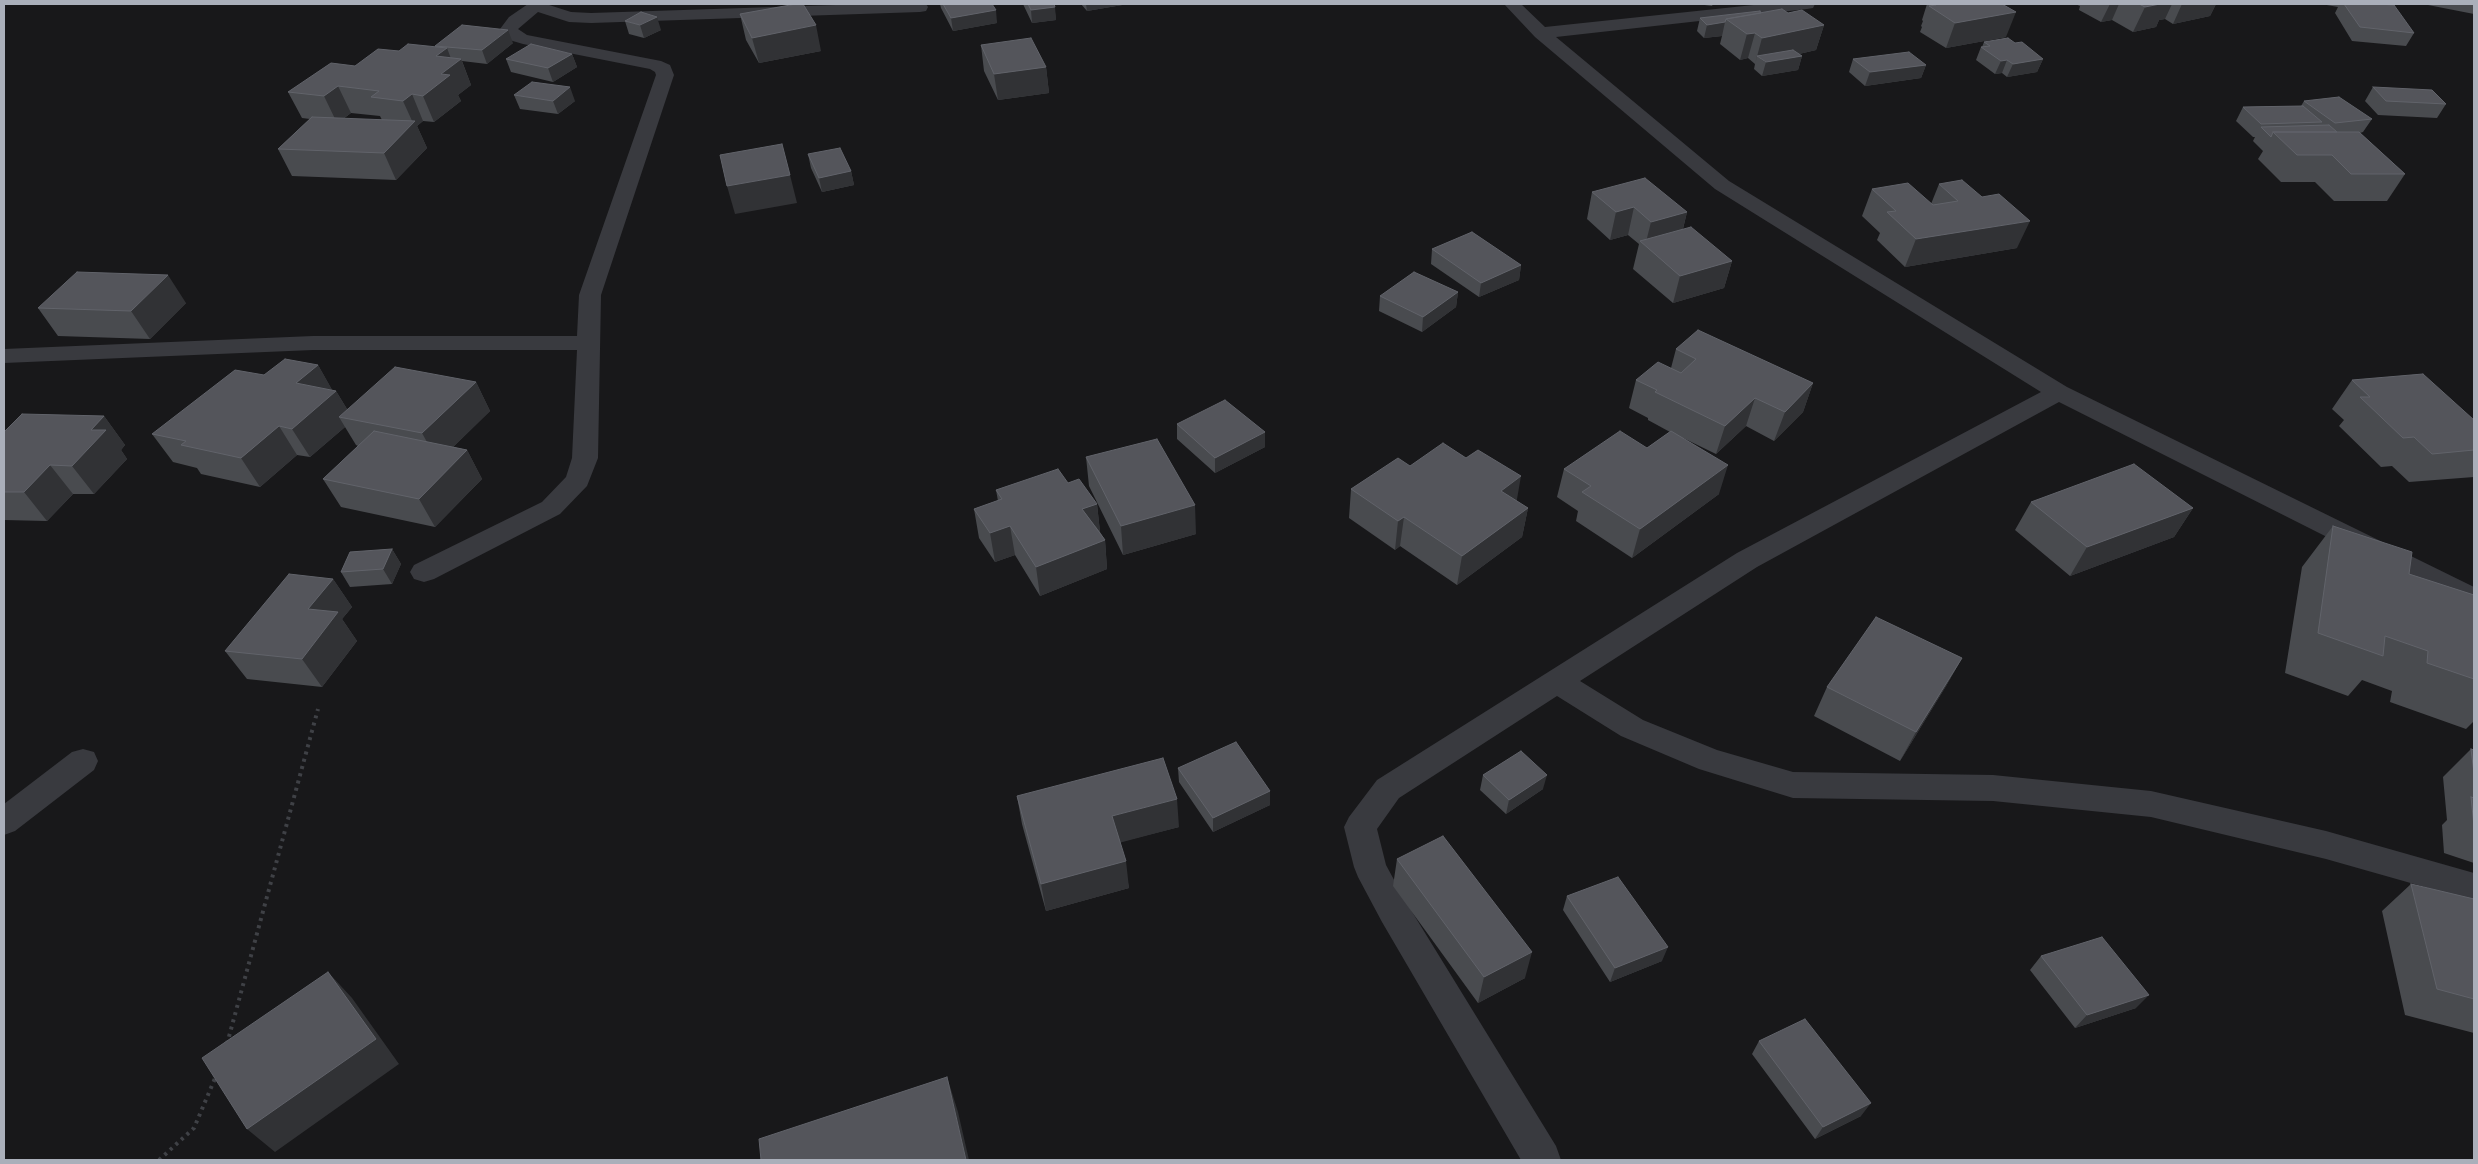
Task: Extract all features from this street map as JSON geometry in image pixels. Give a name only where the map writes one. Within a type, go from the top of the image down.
[{"type":"street","points":[[1512,4],[1541,33],[1722,185],[2059,392],[2474,599]]},
{"type":"street","points":[[1541,33],[1807,4]]},
{"type":"street","points":[[424,572],[550,508],[578,480],[585,458],[590,295],[665,76],[664,69],[656,65],[523,39],[512,35],[509,29],[515,21],[536,5],[569,17],[592,18],[920,7]]},
{"type":"street","points":[[4,356],[313,343],[589,344]]},
{"type":"street","points":[[1542,1160],[1394,912],[1370,867],[1360,827],[1388,789],[1747,560],[2059,392]]},
{"type":"street","points":[[1557,682],[1632,728],[1710,760],[1793,785],[1993,788],[2151,804],[2326,845],[2474,887]]},
{"type":"street","points":[[4,822],[84,761]]},
{"type":"path","points":[[224,1053],[318,709]]},
{"type":"path","points":[[159,1160],[194,1128],[218,1071]]},
{"type":"building","points":[[803,4],[816,25],[752,38],[740,14]]},
{"type":"building","points":[[943,4],[992,4],[996,10],[951,18]]},
{"type":"building","points":[[1028,4],[1054,4],[1055,7],[1031,10]]},
{"type":"building","points":[[1934,4],[2002,4],[2016,12],[1955,23],[1929,6],[1936,5]]},
{"type":"building","points":[[2139,4],[2160,4],[2145,7]]},
{"type":"building","points":[[2344,4],[2394,5],[2414,33],[2360,27]]},
{"type":"building","points":[[1782,9],[1788,13],[1802,10],[1824,25],[1762,38],[1755,33],[1747,34],[1726,19]]},
{"type":"building","points":[[1760,11],[1761,13],[1726,19],[1725,22],[1707,25],[1700,18]]},
{"type":"building","points":[[641,12],[657,17],[640,25],[625,21]]},
{"type":"building","points":[[462,25],[508,30],[482,50],[435,46]]},
{"type":"building","points":[[1031,38],[1046,67],[994,74],[981,45]]},
{"type":"building","points":[[2008,38],[2015,43],[2022,42],[2043,59],[2013,64],[2007,60],[2001,61],[1981,47],[1990,46],[1984,42]]},
{"type":"building","points":[[408,44],[447,48],[436,56],[461,59],[441,74],[450,75],[423,96],[412,94],[403,101],[371,97],[379,91],[338,86],[324,96],[288,92],[331,63],[355,66],[378,49],[399,51]]},
{"type":"building","points":[[531,44],[572,54],[548,68],[506,59]]},
{"type":"building","points":[[1793,50],[1802,56],[1766,62],[1757,56]]},
{"type":"building","points":[[1909,52],[1926,65],[1870,72],[1853,59]]},
{"type":"building","points":[[532,82],[570,87],[553,101],[514,95]]},
{"type":"building","points":[[2373,87],[2432,90],[2446,104],[2386,101]]},
{"type":"building","points":[[2339,97],[2372,119],[2335,123],[2304,101]]},
{"type":"building","points":[[2303,106],[2322,122],[2261,124],[2243,107]]},
{"type":"building","points":[[312,117],[415,121],[384,153],[278,149]]},
{"type":"building","points":[[2329,125],[2337,132],[2273,132],[2271,137],[2261,127]]},
{"type":"building","points":[[2273,132],[2359,132],[2405,174],[2351,174],[2332,155],[2297,155]]},
{"type":"building","points":[[782,144],[790,175],[727,186],[720,155]]},
{"type":"building","points":[[840,148],[851,171],[819,178],[808,154]]},
{"type":"building","points":[[1645,178],[1687,212],[1651,222],[1634,207],[1616,212],[1592,192]]},
{"type":"building","points":[[1962,180],[1982,197],[1999,194],[2030,221],[1916,239],[1887,212],[1896,211],[1872,189],[1908,183],[1933,205],[1958,201],[1939,184]]},
{"type":"building","points":[[1691,227],[1732,261],[1680,276],[1640,241]]},
{"type":"building","points":[[1472,232],[1521,265],[1481,283],[1432,249]]},
{"type":"building","points":[[77,272],[168,275],[131,311],[38,308]]},
{"type":"building","points":[[1414,272],[1458,292],[1423,317],[1380,296]]},
{"type":"building","points":[[1698,330],[1813,383],[1785,412],[1755,398],[1725,426],[1655,392],[1657,390],[1636,380],[1658,362],[1681,373],[1696,359],[1676,349]]},
{"type":"building","points":[[285,359],[318,365],[296,383],[336,391],[292,429],[279,426],[241,458],[181,445],[186,441],[152,434],[235,370],[264,375]]},
{"type":"building","points":[[395,367],[476,382],[422,433],[339,417]]},
{"type":"building","points":[[2423,374],[2474,420],[2474,450],[2432,454],[2414,437],[2403,438],[2360,397],[2370,397],[2352,380]]},
{"type":"building","points":[[1225,400],[1265,432],[1215,458],[1177,424]]},
{"type":"building","points":[[22,414],[104,416],[91,430],[106,430],[72,466],[50,465],[24,492],[4,492],[4,432]]},
{"type":"building","points":[[374,431],[467,450],[419,499],[323,479]]},
{"type":"building","points":[[1620,431],[1647,448],[1671,431],[1728,465],[1640,529],[1582,492],[1591,486],[1564,469]]},
{"type":"building","points":[[1157,439],[1195,505],[1121,526],[1086,457]]},
{"type":"building","points":[[1443,443],[1466,458],[1478,450],[1521,476],[1501,491],[1528,508],[1462,556],[1404,517],[1398,521],[1351,489],[1398,458],[1410,466]]},
{"type":"building","points":[[2134,464],[2193,508],[2087,547],[2031,502]]},
{"type":"building","points":[[1058,469],[1068,483],[1079,479],[1097,504],[1082,509],[1105,540],[1036,567],[1010,526],[990,533],[974,509],[1002,499],[996,490]]},
{"type":"building","points":[[2333,526],[2412,552],[2409,574],[2474,595],[2474,679],[2427,663],[2428,651],[2385,636],[2383,656],[2318,633]]},
{"type":"building","points":[[392,549],[383,569],[341,572],[350,552]]},
{"type":"building","points":[[289,574],[333,579],[308,609],[338,612],[302,659],[225,651]]},
{"type":"building","points":[[1876,617],[1962,658],[1916,732],[1827,687]]},
{"type":"building","points":[[1236,742],[1270,791],[1213,818],[1178,768]]},
{"type":"building","points":[[2471,749],[2474,750],[2474,773]]},
{"type":"building","points":[[1521,751],[1547,775],[1509,800],[1483,775]]},
{"type":"building","points":[[1163,758],[1177,799],[1112,816],[1126,861],[1041,884],[1017,796]]},
{"type":"building","points":[[2471,797],[2474,798],[2474,826]]},
{"type":"building","points":[[1443,836],[1532,952],[1484,977],[1397,859]]},
{"type":"building","points":[[1618,877],[1668,947],[1615,968],[1567,896]]},
{"type":"building","points":[[2411,884],[2474,899],[2474,999],[2437,989]]},
{"type":"building","points":[[2102,937],[2149,995],[2087,1015],[2041,956]]},
{"type":"building","points":[[328,972],[376,1039],[247,1129],[202,1058]]},
{"type":"building","points":[[1805,1019],[1871,1103],[1823,1127],[1759,1041]]},
{"type":"building","points":[[947,1077],[966,1160],[761,1160],[759,1139]]}]
